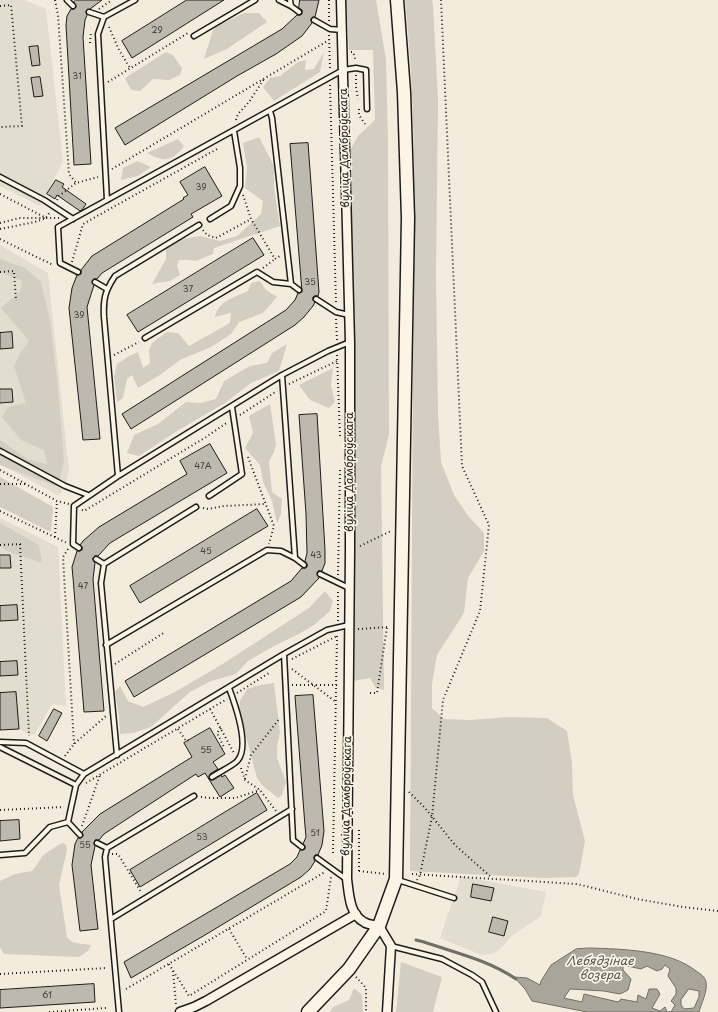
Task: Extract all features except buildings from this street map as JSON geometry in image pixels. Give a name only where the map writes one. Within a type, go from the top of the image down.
[{"type":"main road","points":[[308,1012],[349,969],[379,926],[392,876],[398,785],[408,218],[404,92],[397,0]]},
{"type":"street","name":"вуліца Дамброўскага","points":[[341,0],[350,342],[347,879],[349,900],[356,914]]},
{"type":"street","points":[[180,1012],[194,1007],[356,914],[364,922],[379,926],[391,946],[387,1012]]},
{"type":"lane","points":[[66,0],[73,6]]},
{"type":"lane","points":[[89,12],[97,16],[104,17],[134,0]]},
{"type":"lane","points":[[194,36],[255,0]]},
{"type":"lane","points":[[280,0],[299,12]]},
{"type":"lane","points":[[290,0],[291,6]]},
{"type":"lane","points":[[104,17],[98,34],[107,200]]},
{"type":"lane","points":[[314,20],[330,29],[342,30]]},
{"type":"lane","points":[[78,272],[60,263],[58,227],[343,70],[356,68],[366,70],[367,109]]},
{"type":"lane","points":[[270,110],[290,284]]},
{"type":"lane","points":[[210,219],[231,206],[240,186],[240,168],[234,131]]},
{"type":"lane","points":[[0,177],[53,206],[73,219]]},
{"type":"lane","points":[[118,476],[103,302],[107,289],[115,276],[199,225]]},
{"type":"lane","points":[[145,338],[257,272],[273,282],[290,284],[299,290]]},
{"type":"lane","points":[[94,282],[107,289]]},
{"type":"lane","points":[[316,299],[336,312],[349,315]]},
{"type":"lane","points":[[79,548],[73,544],[74,506],[118,476],[282,375],[350,342]]},
{"type":"lane","points":[[282,375],[295,558]]},
{"type":"lane","points":[[210,496],[242,474],[232,407]]},
{"type":"lane","points":[[0,451],[65,486],[88,496]]},
{"type":"lane","points":[[117,755],[101,583],[104,564],[196,507]]},
{"type":"lane","points":[[106,644],[267,550],[281,552],[295,558],[304,565]]},
{"type":"lane","points":[[96,559],[104,564]]},
{"type":"lane","points":[[320,574],[349,588]]},
{"type":"lane","points":[[68,822],[76,785],[84,774],[284,654],[327,630],[349,626]]},
{"type":"lane","points":[[284,654],[293,840],[302,847]]},
{"type":"lane","points":[[212,777],[238,761],[242,751],[243,738],[229,688]]},
{"type":"lane","points":[[0,742],[26,743],[84,774]]},
{"type":"lane","points":[[0,747],[76,785]]},
{"type":"lane","points":[[119,1012],[106,854],[107,848],[194,796]]},
{"type":"lane","points":[[111,919],[292,809]]},
{"type":"lane","points":[[68,822],[80,833]]},
{"type":"lane","points":[[0,855],[25,853],[50,827],[68,822]]},
{"type":"lane","points":[[97,843],[107,848]]},
{"type":"lane","points":[[317,858],[347,879]]},
{"type":"lane","points":[[392,876],[413,885],[454,898]]},
{"type":"lane","points":[[391,946],[442,960],[472,975],[482,982],[496,1012]]},
{"type":"path","points":[[56,0],[69,174],[76,183]]},
{"type":"path","points":[[90,50],[90,34],[100,8],[112,0]]},
{"type":"path","points":[[328,0],[330,29],[329,52],[340,437]]},
{"type":"path","points":[[413,885],[420,875],[432,817],[443,700],[480,611],[488,525],[462,466],[441,0]]},
{"type":"path","points":[[0,6],[11,4],[22,126],[0,128]]},
{"type":"path","points":[[104,17],[119,50],[130,68]]},
{"type":"path","points":[[100,87],[189,32]]},
{"type":"path","points":[[0,229],[29,224],[46,218],[59,196],[76,183],[98,177],[329,40]]},
{"type":"path","points":[[329,52],[353,52],[356,59],[356,87],[359,115],[365,124]]},
{"type":"path","points":[[234,131],[238,114],[249,102],[265,78]]},
{"type":"path","points":[[324,89],[330,86]]},
{"type":"path","points":[[70,268],[83,224],[235,139]]},
{"type":"path","points":[[240,186],[251,219],[274,259]]},
{"type":"path","points":[[0,194],[46,218]]},
{"type":"path","points":[[0,223],[19,218],[46,218],[73,219],[83,224]]},
{"type":"path","points":[[199,225],[207,235],[216,238],[251,219]]},
{"type":"path","points":[[0,239],[56,267],[60,263]]},
{"type":"path","points":[[257,272],[274,259],[287,253]]},
{"type":"path","points":[[0,272],[14,271],[16,301]]},
{"type":"path","points":[[108,358],[145,338]]},
{"type":"path","points":[[0,470],[57,501],[74,506],[84,511],[234,419]]},
{"type":"path","points":[[238,449],[247,456],[274,526],[267,550]]},
{"type":"path","points":[[333,853],[340,469]]},
{"type":"path","points":[[0,484],[27,484]]},
{"type":"path","points":[[54,538],[57,501]]},
{"type":"path","points":[[196,507],[208,509],[224,506],[265,504]]},
{"type":"path","points":[[0,511],[71,546],[63,557],[74,744]]},
{"type":"path","points":[[359,547],[391,531]]},
{"type":"path","points":[[0,545],[20,544],[30,735],[26,743]]},
{"type":"path","points":[[357,629],[391,627]]},
{"type":"path","points":[[370,693],[377,693],[387,628]]},
{"type":"path","points":[[109,668],[165,632]]},
{"type":"path","points":[[76,785],[83,786],[284,663],[337,636]]},
{"type":"path","points":[[284,663],[336,702]]},
{"type":"path","points":[[285,685],[340,685]]},
{"type":"path","points":[[210,709],[238,761],[245,780],[260,790],[280,817]]},
{"type":"path","points":[[245,780],[251,755],[286,709]]},
{"type":"path","points":[[60,761],[74,744],[113,710]]},
{"type":"path","points":[[221,728],[217,733],[224,746],[222,748]]},
{"type":"path","points":[[178,729],[186,741],[190,740]]},
{"type":"path","points":[[80,833],[100,775]]},
{"type":"path","points":[[398,785],[404,787],[432,817],[455,845],[493,879]]},
{"type":"path","points":[[194,796],[235,798],[260,790]]},
{"type":"path","points":[[0,810],[71,807]]},
{"type":"path","points":[[359,827],[357,871],[392,876]]},
{"type":"path","points":[[106,854],[118,854],[143,895]]},
{"type":"path","points":[[126,989],[327,871]]},
{"type":"path","points":[[169,964],[189,996],[326,911],[331,874]]},
{"type":"path","points":[[412,874],[577,884],[637,900],[718,911]]},
{"type":"path","points":[[229,929],[247,960]]},
{"type":"path","points":[[0,974],[115,968]]},
{"type":"path","points":[[349,969],[366,988],[366,1012]]},
{"type":"path","points":[[172,970],[176,1004]]},
{"type":"path","points":[[49,1012],[106,1008]]},
{"type":"shaded area","points":[[0,0],[25,0],[46,9],[63,162],[40,206],[0,186]]},
{"type":"shaded area","points":[[346,0],[376,0],[386,59],[388,142],[389,435],[381,466],[384,690],[375,687],[370,678],[353,681],[349,152],[358,136],[375,120],[373,50],[349,50]]},
{"type":"shaded area","points":[[405,0],[432,0],[433,5],[438,99],[436,276],[438,413],[441,462],[454,495],[469,517],[484,533],[484,551],[468,578],[464,613],[437,655],[432,684],[432,708],[444,719],[470,720],[509,717],[547,718],[567,731],[572,762],[573,795],[585,841],[579,874],[576,877],[544,878],[410,871],[414,138]]},
{"type":"shaded area","points":[[244,13],[259,13],[267,22],[227,49],[204,59],[213,30],[217,26]]},
{"type":"shaded area","points":[[166,52],[173,55],[182,68],[180,75],[169,80],[153,79],[140,91],[131,90],[125,78]]},
{"type":"shaded area","points":[[324,52],[320,72],[274,101],[263,87],[270,78],[280,76],[298,62],[306,60],[305,70],[314,69]]},
{"type":"shaded area","points":[[259,137],[274,166],[274,188],[280,226],[214,248],[213,254],[196,261],[179,260],[177,266],[180,275],[170,281],[152,284],[166,259],[166,248],[183,239],[200,236],[220,241],[237,236],[261,214],[263,201],[245,188],[247,167],[243,143]]},
{"type":"shaded area","points":[[178,139],[184,146],[176,155],[168,159],[158,158],[147,153]]},
{"type":"shaded area","points":[[137,161],[151,167],[138,176],[121,180],[123,168]]},
{"type":"shaded area","points":[[0,245],[48,273],[69,471],[65,486],[59,496],[0,464]]},
{"type":"shaded area","points":[[0,259],[25,268],[41,282],[50,320],[64,460],[58,487],[0,465],[0,440],[29,460],[47,464],[44,450],[21,440],[2,417],[8,407],[26,403],[14,366],[21,352],[29,341],[1,308],[20,292],[22,281],[0,272]]},
{"type":"shaded area","points":[[260,281],[266,290],[277,297],[263,313],[239,322],[231,334],[211,347],[180,360],[160,375],[138,388],[132,375],[127,379],[123,398],[117,402],[114,377],[117,364],[138,352],[143,368],[150,363],[149,350],[152,343],[167,332],[178,333],[189,346],[230,323],[231,313],[215,317],[220,307],[228,300],[248,291],[251,283]]},
{"type":"shaded area","points":[[287,344],[279,371],[251,383],[225,403],[177,431],[139,456],[127,453],[134,435],[158,424],[186,402],[201,403],[216,399],[224,381],[250,366],[267,363],[272,353]]},
{"type":"shaded area","points":[[333,368],[331,386],[335,402],[329,408],[310,400],[299,385]]},
{"type":"shaded area","points":[[270,404],[276,444],[269,461],[272,492],[282,499],[281,514],[277,523],[272,501],[263,482],[260,465],[245,448],[253,433],[249,416]]},
{"type":"shaded area","points":[[0,477],[53,507],[51,532],[0,507]]},
{"type":"shaded area","points":[[0,518],[58,547],[66,706],[52,704],[35,734],[30,735],[19,729],[0,730]]},
{"type":"shaded area","points":[[0,523],[39,545],[42,563],[7,551],[0,546]]},
{"type":"shaded area","points":[[325,591],[333,601],[330,611],[314,625],[248,661],[236,674],[211,681],[190,692],[151,727],[133,733],[120,734],[115,692],[120,686],[128,701],[143,707],[175,692],[221,665],[309,608]]},
{"type":"shaded area","points":[[274,683],[280,732],[277,747],[277,758],[286,782],[282,795],[278,798],[262,785],[257,778],[239,710],[240,701],[247,689]]},
{"type":"shaded area","points":[[62,843],[66,845],[67,850],[59,885],[67,937],[74,943],[91,945],[88,951],[79,957],[4,954],[0,947],[0,881],[15,874],[32,871],[43,855]]},
{"type":"shaded area","points":[[461,876],[546,892],[541,916],[513,935],[498,951],[490,954],[482,955],[440,938]]},
{"type":"shaded area","points":[[401,962],[442,977],[433,1012],[396,1012]]},
{"type":"shaded area","points":[[354,988],[362,995],[363,1012],[330,1012],[333,1007],[349,1000]]},
{"type":"water","name":"Лебядзінае возера","points":[[602,948],[631,950],[659,955],[685,964],[701,974],[706,982],[705,993],[699,1012],[671,1012],[675,1005],[671,1001],[676,994],[676,988],[668,976],[670,969],[665,965],[662,969],[657,971],[647,966],[641,969],[623,965],[623,970],[631,979],[628,990],[620,994],[604,991],[570,989],[564,998],[582,1002],[584,994],[618,1002],[621,999],[637,1002],[638,995],[646,999],[649,989],[657,989],[660,994],[652,1008],[660,1011],[665,1007],[667,1012],[587,1012],[532,1001],[525,989],[514,977],[527,978],[540,985],[551,965],[576,949]],"holes":[[[689,989],[699,991],[699,997],[694,1008],[684,1009],[681,1005],[681,1000]]]},
{"type":"waterway","points":[[416,940],[483,962],[516,979]]}]
